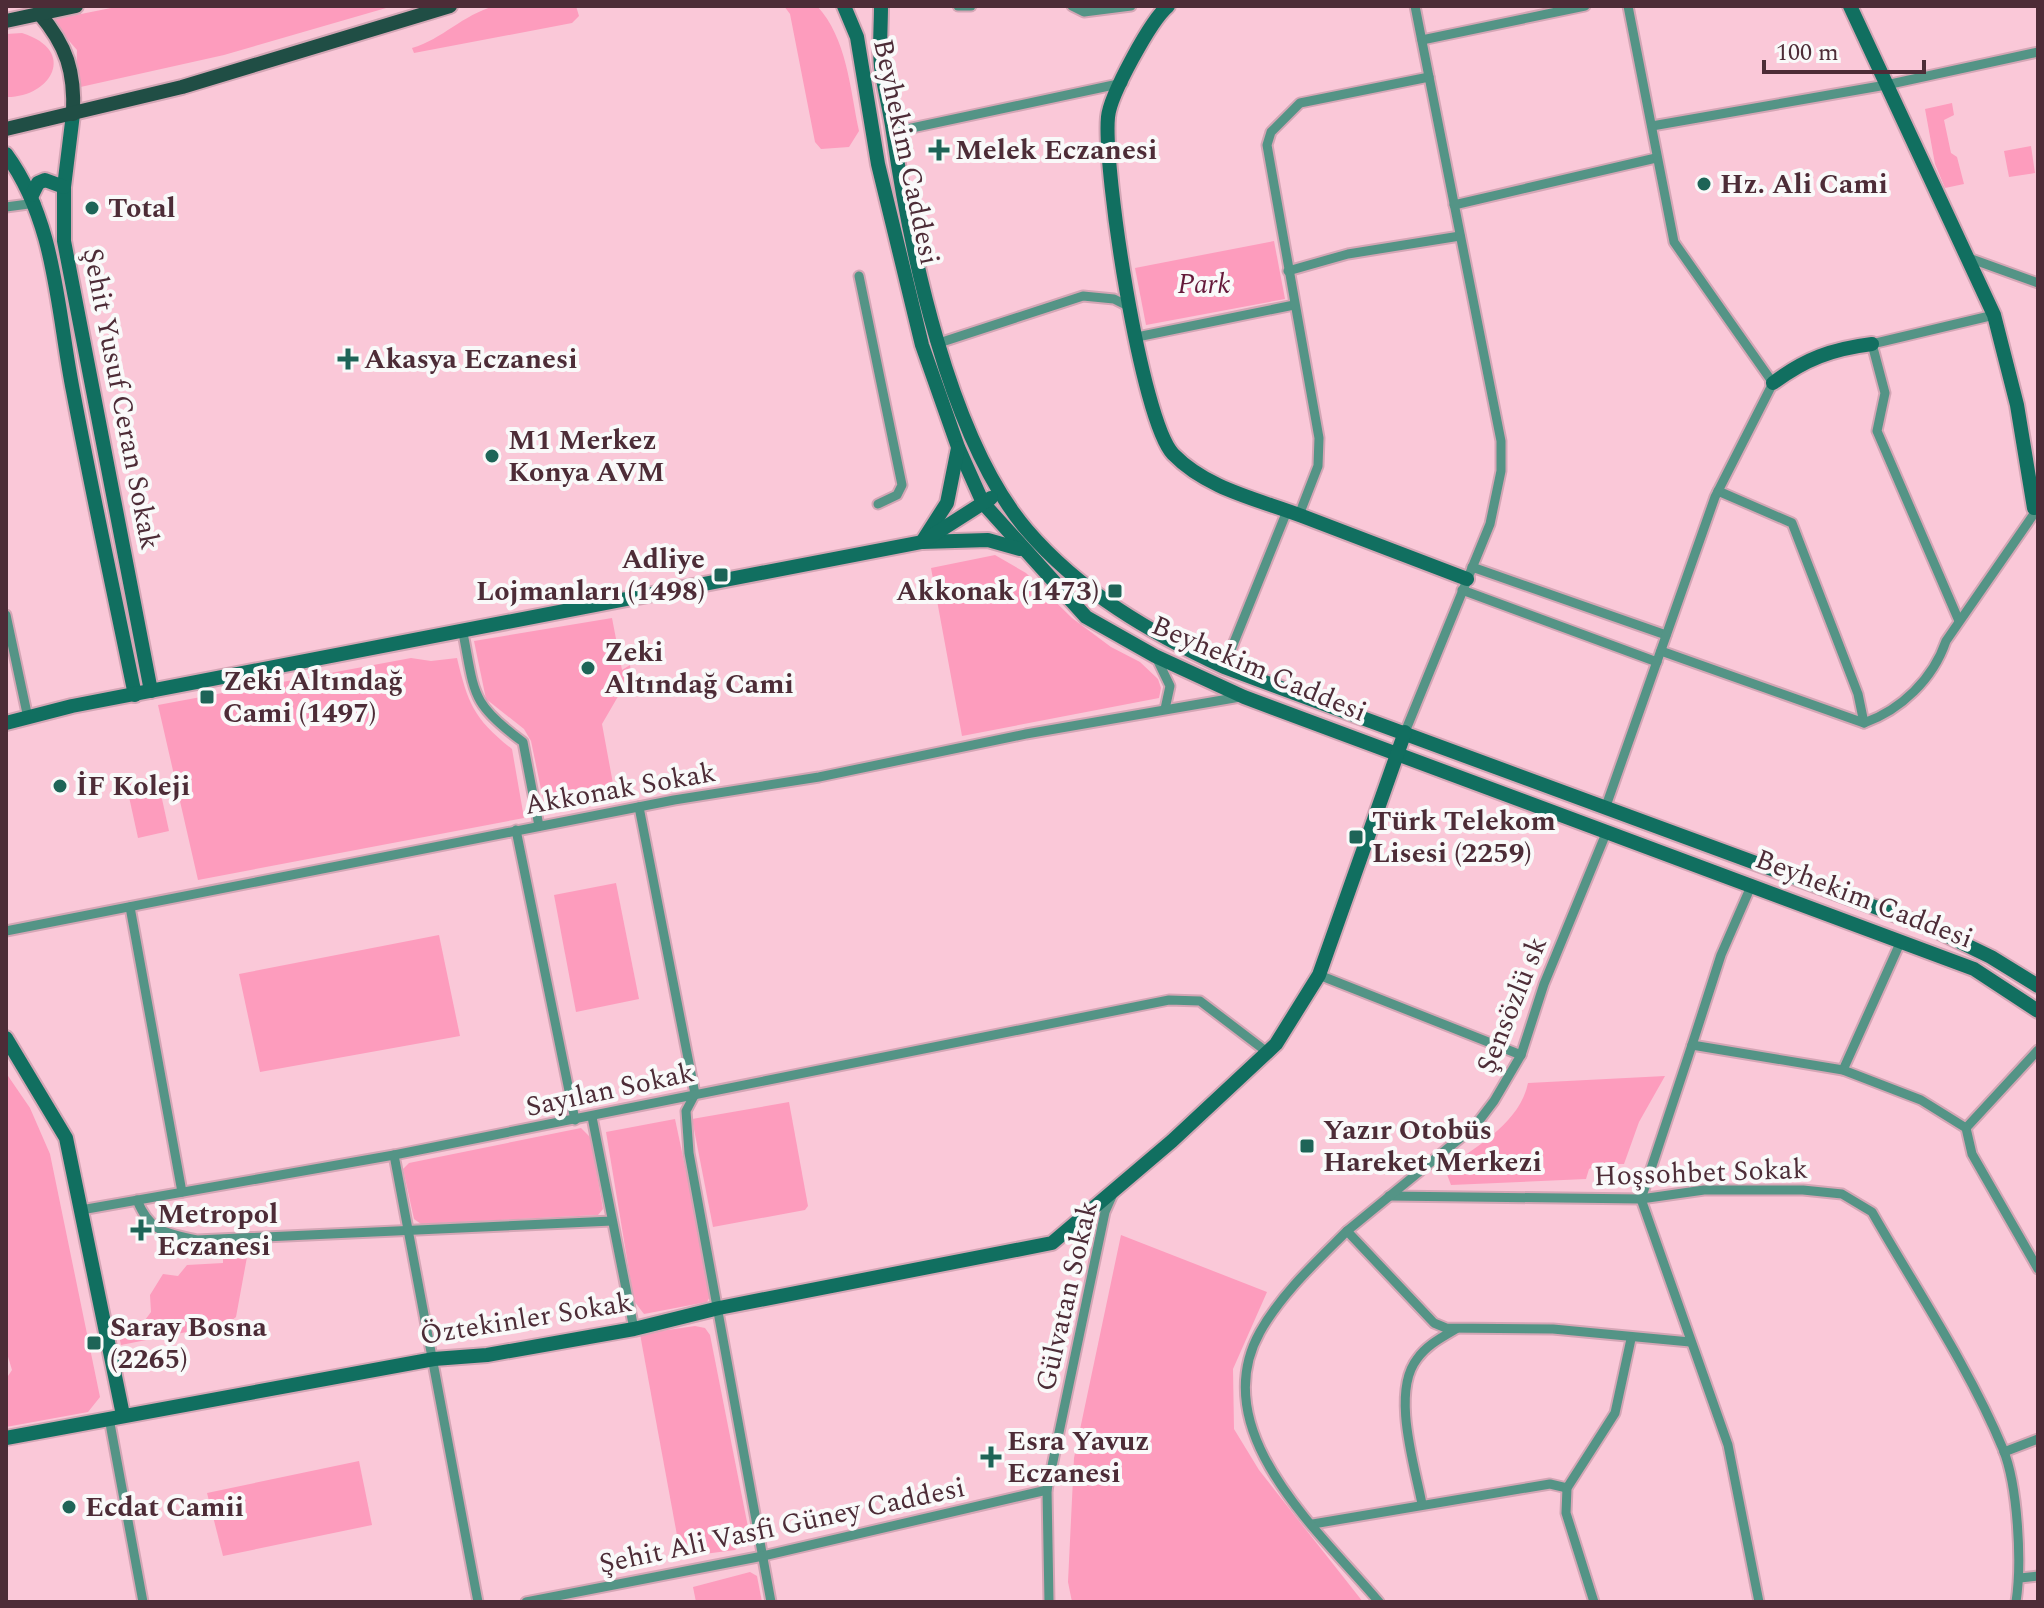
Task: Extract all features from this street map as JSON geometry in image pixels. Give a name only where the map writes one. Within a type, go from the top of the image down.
[{"type":"main road","points":[[6,21],[37,10],[76,6]]},
{"type":"main road","points":[[6,129],[195,84],[450,6]]},
{"type":"main road","points":[[37,10],[58,36],[71,63],[73,114]]},
{"type":"street","name":"Beyhekim Caddesi","points":[[844,6],[857,37],[878,164],[922,345],[958,447],[983,503],[1021,549],[1086,617],[1155,656],[1244,697],[1974,969],[2038,1011]]},
{"type":"street","name":"Beyhekim Caddesi","points":[[881,6],[881,64],[922,280],[939,343],[968,424],[1001,491],[1026,529],[1073,574],[1122,613],[1170,642],[1224,667],[1929,927],[1991,957],[2038,986]]},
{"type":"street","points":[[958,6],[971,6]]},
{"type":"street","points":[[1072,6],[1084,12],[1131,6]]},
{"type":"street","points":[[1168,6],[1140,44],[1108,114],[1109,192],[1130,307],[1159,431],[1171,452],[1207,482],[1467,579],[1657,662]]},
{"type":"street","points":[[1115,1191],[1267,1052],[1319,975],[1405,732],[1490,524],[1501,471],[1501,441],[1415,6]]},
{"type":"street","points":[[1422,40],[1585,6]]},
{"type":"street","points":[[1628,6],[1674,242],[1773,383]]},
{"type":"street","points":[[1661,651],[1864,723],[1886,715],[1920,685],[1939,662],[1946,641],[2036,508],[2017,405],[1994,315],[1850,6]]},
{"type":"street","points":[[1652,126],[1886,85],[2038,52]]},
{"type":"street","points":[[1224,667],[1293,513],[1318,466],[1319,438],[1268,167],[1267,145],[1271,132],[1300,103],[1429,77]]},
{"type":"street","points":[[893,132],[1123,83]]},
{"type":"street","name":"Şehit Yusuf Ceran Sokak","points":[[73,114],[64,187],[63,227],[69,278],[151,691]]},
{"type":"street","name":"Şehit Yusuf Ceran Sokak","points":[[6,154],[34,199],[44,229],[135,695]]},
{"type":"street","points":[[1454,205],[1656,158]]},
{"type":"street","points":[[6,207],[34,199],[38,183],[45,180],[64,187]]},
{"type":"street","points":[[1288,271],[1348,254],[1460,236]]},
{"type":"street","points":[[1966,257],[2038,283]]},
{"type":"street","points":[[859,276],[902,485],[897,495],[878,504]]},
{"type":"street","points":[[939,343],[1083,296],[1114,299],[1130,307]]},
{"type":"street","points":[[1137,337],[1294,305]]},
{"type":"street","points":[[1606,806],[1718,491],[1773,383],[1800,363],[1835,348],[1872,344],[1994,315]]},
{"type":"street","points":[[1872,344],[1885,393],[1877,431],[1959,621]]},
{"type":"street","points":[[922,542],[947,503],[958,447]]},
{"type":"street","points":[[922,542],[1001,491]]},
{"type":"street","points":[[1718,491],[1792,523],[1858,694],[1864,723]]},
{"type":"street","points":[[6,723],[151,691],[922,542],[988,540],[1021,549]]},
{"type":"street","points":[[1467,579],[1666,635]]},
{"type":"street","points":[[6,615],[28,718]]},
{"type":"street","points":[[463,633],[476,696],[490,718],[523,742],[539,826]]},
{"type":"street","points":[[1155,656],[1170,686],[1165,709]]},
{"type":"street","name":"Akkonak Sokak","points":[[6,931],[516,830],[1244,697]]},
{"type":"street","points":[[639,807],[695,1094],[686,1111],[685,1122],[771,1602]]},
{"type":"street","points":[[516,830],[575,1120]]},
{"type":"street","name":"Şensözlü sk","points":[[1313,1524],[1262,1457],[1248,1425],[1245,1392],[1248,1359],[1272,1312],[1347,1231],[1475,1126],[1521,1055],[1544,984],[1607,831]]},
{"type":"street","points":[[1752,884],[1721,955],[1641,1199],[1728,1445],[1759,1602]]},
{"type":"street","points":[[130,907],[182,1192]]},
{"type":"street","points":[[1843,1070],[1901,941]]},
{"type":"street","points":[[1319,975],[1521,1055]]},
{"type":"street","name":"Sayılan Sokak","points":[[81,1210],[592,1117],[1169,1000],[1200,1001],[1267,1052]]},
{"type":"street","points":[[6,1038],[66,1138],[116,1416],[143,1602]]},
{"type":"street","points":[[1692,1045],[1843,1070],[1921,1100],[1966,1128],[1972,1154],[2038,1269]]},
{"type":"street","points":[[1966,1128],[2038,1050]]},
{"type":"street","points":[[592,1117],[634,1329]]},
{"type":"street","points":[[394,1155],[478,1602]]},
{"type":"street","name":"Hoşsohbet Sokak","points":[[1389,1196],[1641,1199],[1704,1190],[1803,1190],[1842,1194],[1872,1212],[1975,1393],[2004,1452],[2020,1578],[2016,1602]]},
{"type":"street","name":"Öztekinler Sokak","points":[[6,1438],[434,1359],[487,1355],[634,1329],[719,1308],[1052,1243],[1115,1191]]},
{"type":"street","name":"Gülvatan Sokak","points":[[1049,1602],[1047,1490],[1105,1212],[1115,1191]]},
{"type":"street","points":[[137,1200],[145,1221],[165,1233],[197,1240],[612,1221]]},
{"type":"street","points":[[1347,1231],[1434,1323],[1456,1329],[1553,1329],[1631,1339],[1690,1342]]},
{"type":"street","points":[[1422,1504],[1405,1415],[1407,1385],[1414,1362],[1430,1345],[1456,1329]]},
{"type":"street","points":[[1594,1602],[1566,1513],[1567,1488],[1615,1413],[1631,1339]]},
{"type":"street","points":[[2004,1452],[2038,1439]]},
{"type":"street","points":[[1379,1602],[1313,1524],[1550,1484],[1567,1488]]},
{"type":"street","name":"Şehit Ali Vasfi Güney Caddesi","points":[[526,1602],[763,1556],[1047,1490]]},
{"type":"street","points":[[2020,1578],[2038,1576]]},
{"type":"green space","points":[[121,6],[393,6],[224,55],[76,88],[77,50],[51,20]]},
{"type":"green space","points":[[495,6],[576,6],[579,16],[572,23],[414,53],[412,48]]},
{"type":"green space","points":[[784,6],[817,6],[835,33],[846,65],[859,131],[849,147],[821,149],[815,142],[790,14]]},
{"type":"green space","points":[[22,33],[39,41],[50,51],[54,61],[52,72],[35,90],[6,97],[6,34]]},
{"type":"green space","points":[[1952,103],[1954,115],[1944,120],[1951,153],[1957,157],[1964,184],[1945,188],[1935,164],[1925,109]]},
{"type":"green space","points":[[2031,146],[2035,173],[2009,177],[2004,151]]},
{"type":"green space","name":"Park","points":[[1274,241],[1285,299],[1146,325],[1135,268]]},
{"type":"green space","points":[[995,555],[1026,573],[1072,618],[1111,647],[1140,662],[1158,679],[1161,688],[1159,698],[962,736],[931,568]]},
{"type":"green space","points":[[612,618],[622,670],[630,665],[631,674],[602,724],[616,800],[546,813],[531,741],[524,729],[486,699],[474,641]]},
{"type":"green space","points":[[411,658],[431,661],[457,658],[474,710],[489,729],[512,749],[524,818],[198,880],[158,705]]},
{"type":"green space","points":[[157,776],[169,831],[138,838],[126,783]]},
{"type":"green space","points":[[616,883],[639,999],[576,1012],[554,895]]},
{"type":"green space","points":[[439,935],[460,1036],[260,1072],[239,974]]},
{"type":"green space","points":[[6,1073],[30,1108],[50,1154],[100,1397],[88,1412],[6,1427],[6,1379],[12,1370],[6,1350]]},
{"type":"green space","points":[[1665,1076],[1639,1122],[1624,1164],[1599,1164],[1589,1169],[1586,1179],[1451,1185],[1445,1169],[1483,1143],[1506,1122],[1516,1110],[1528,1083]]},
{"type":"green space","points":[[789,1102],[808,1206],[805,1210],[713,1227],[692,1119]]},
{"type":"green space","points":[[675,1119],[712,1293],[707,1302],[644,1314],[634,1301],[606,1132]]},
{"type":"green space","points":[[581,1128],[591,1138],[603,1209],[598,1215],[421,1224],[414,1219],[403,1169],[409,1163]]},
{"type":"green space","points":[[1121,1235],[1267,1292],[1233,1369],[1234,1429],[1259,1470],[1363,1602],[1072,1602],[1068,1582],[1074,1458]]},
{"type":"green space","points":[[223,1244],[256,1244],[247,1257],[236,1317],[227,1324],[121,1345],[116,1323],[145,1320],[151,1312],[150,1295],[163,1274],[178,1276],[187,1265],[223,1263]]},
{"type":"green space","points":[[695,1326],[705,1328],[710,1335],[750,1537],[735,1550],[681,1557],[640,1334]]},
{"type":"green space","points":[[359,1461],[372,1525],[223,1556],[207,1493]]},
{"type":"green space","points":[[750,1572],[757,1576],[762,1602],[696,1602],[693,1587]]},
{"type":"place","name":"Melek Eczanesi","points":[[939,150]]},
{"type":"place","name":"Hz. Ali Cami","points":[[1704,184]]},
{"type":"place","name":"Total","points":[[92,208]]},
{"type":"place","name":"Akasya Eczanesi","points":[[348,359]]},
{"type":"place","name":"M1 Merkez Konya AVM","points":[[492,456]]},
{"type":"place","name":"Adliye Lojmanları (1498)","points":[[721,575]]},
{"type":"place","name":"Akkonak (1473)","points":[[1115,591]]},
{"type":"place","name":"Zeki Altındağ Cami","points":[[588,668]]},
{"type":"place","name":"Zeki Altındağ Cami (1497)","points":[[207,697]]},
{"type":"place","name":"İF Koleji","points":[[60,786]]},
{"type":"place","name":"Türk Telekom Lisesi (2259)","points":[[1356,837]]},
{"type":"place","name":"Yazır Otobüs Hareket Merkezi","points":[[1307,1146]]},
{"type":"place","name":"Metropol Eczanesi","points":[[141,1230]]},
{"type":"place","name":"Saray Bosna (2265)","points":[[94,1343]]},
{"type":"place","name":"Esra Yavuz Eczanesi","points":[[991,1457]]},
{"type":"place","name":"Ecdat Camii","points":[[69,1507]]}]
